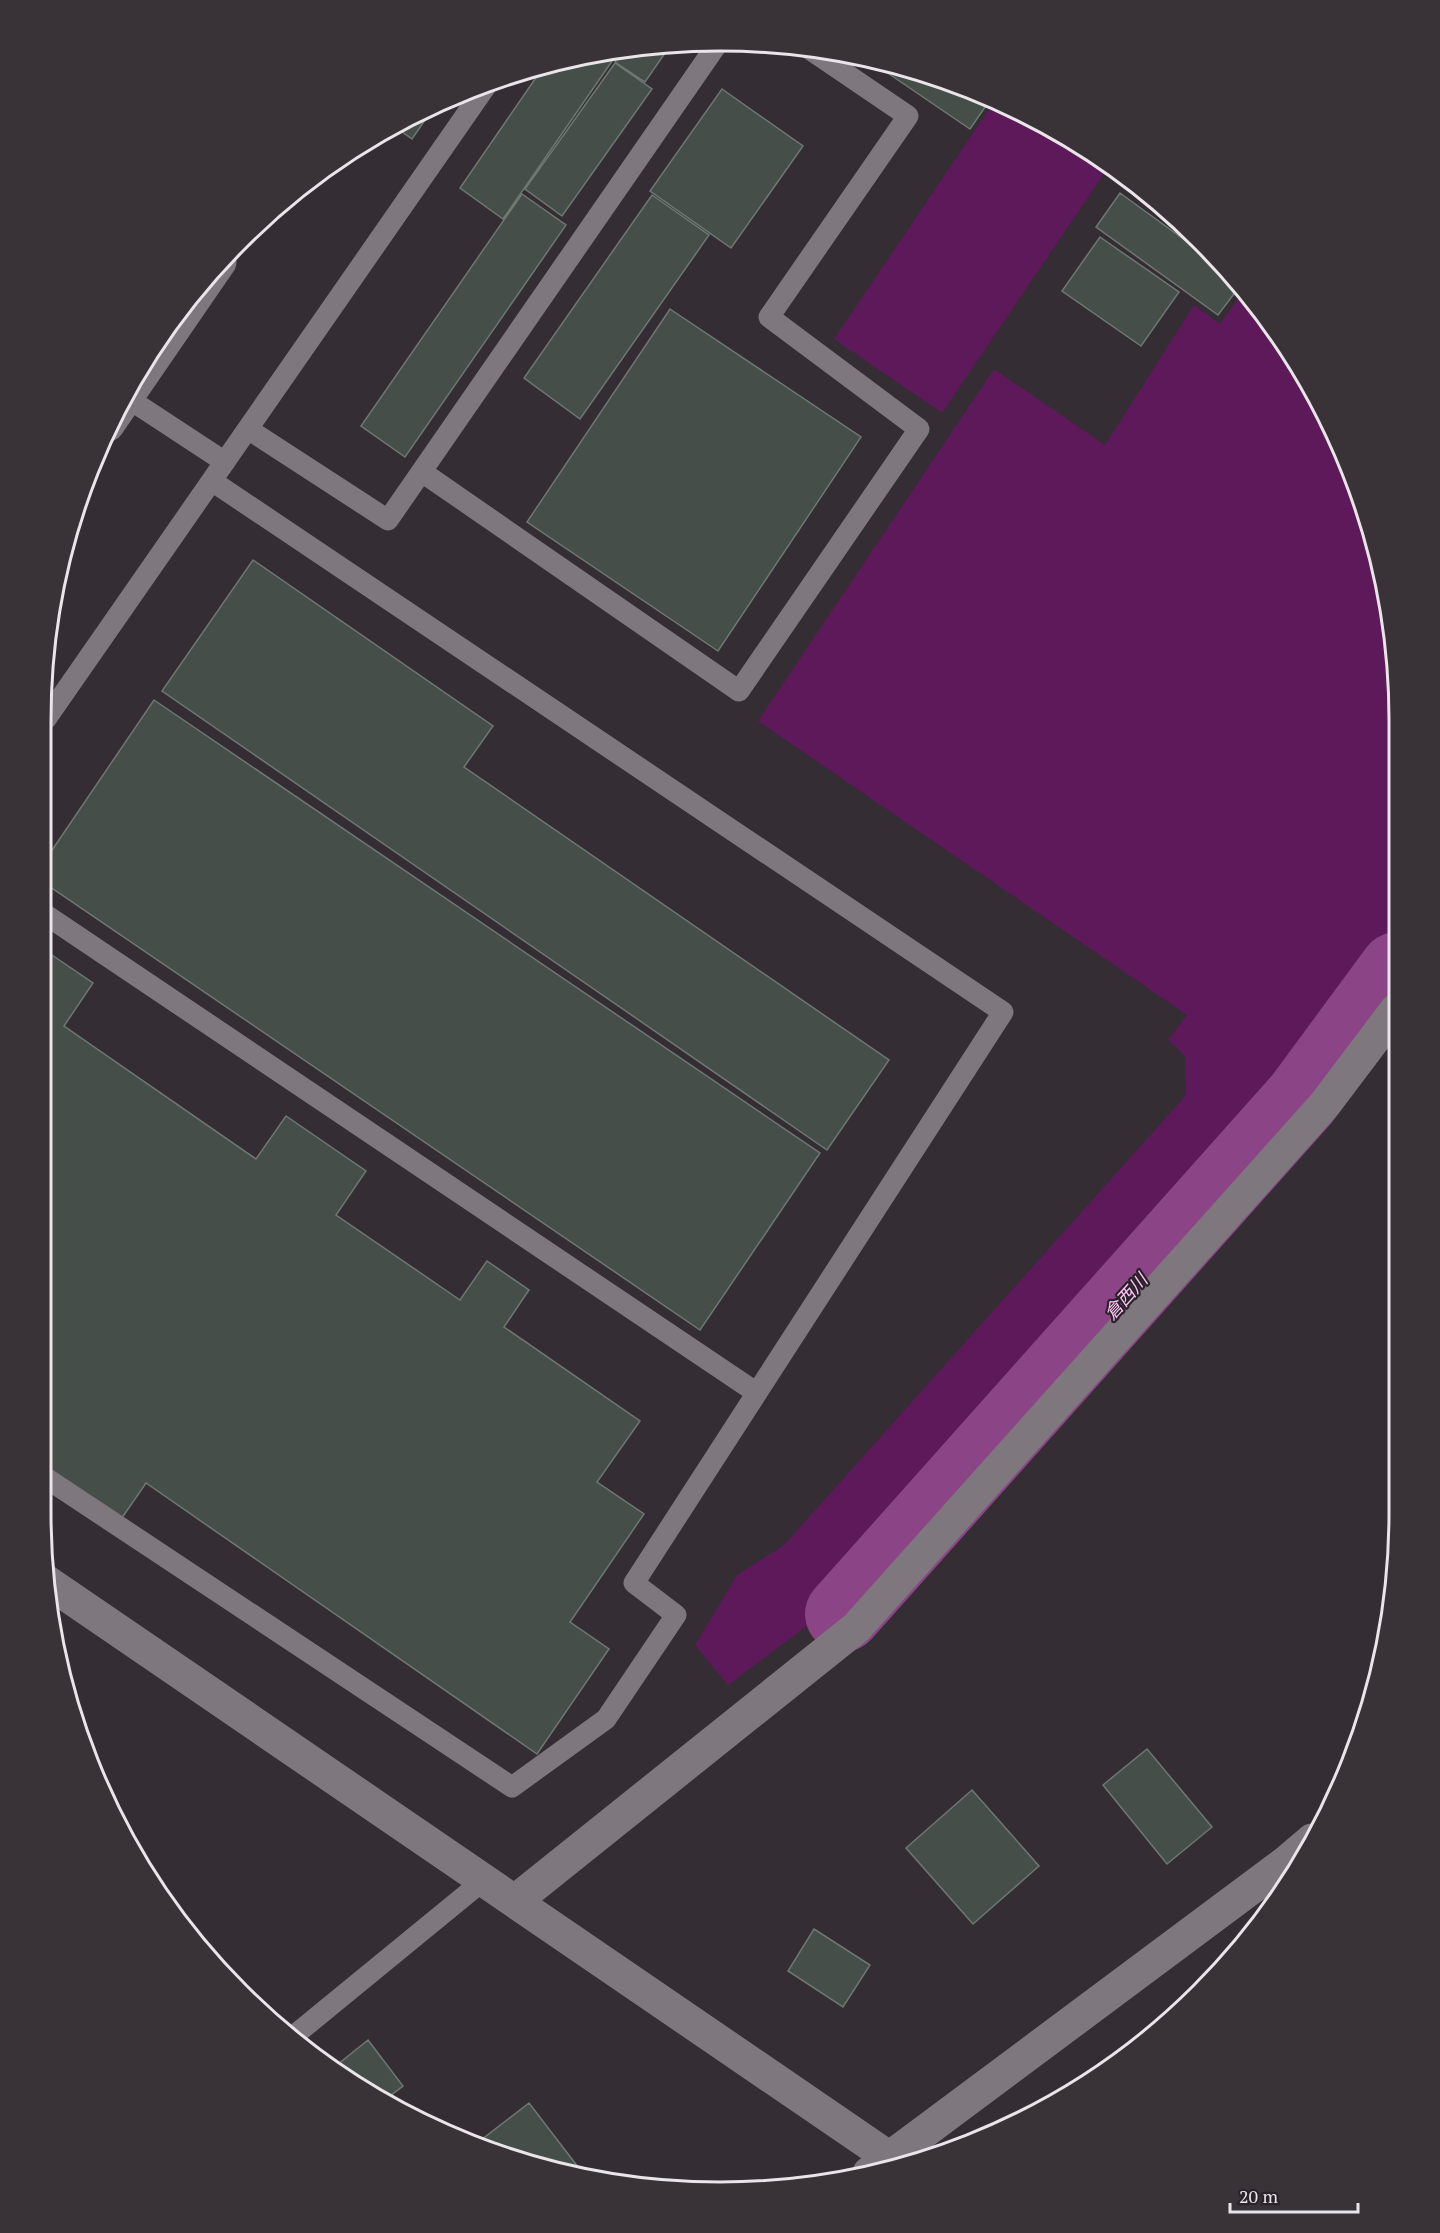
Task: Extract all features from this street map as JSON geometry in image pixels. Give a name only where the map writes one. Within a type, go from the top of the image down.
[{"type":"street","points":[[514,1901],[856,1628],[1325,1104],[1389,1019]]},
{"type":"street","points":[[56,1588],[484,1880],[881,2162]]},
{"type":"street","points":[[898,2157],[1295,1855]]},
{"type":"lane","points":[[248,429],[388,520],[712,51]]},
{"type":"lane","points":[[422,472],[739,690],[920,429],[769,317],[908,116],[826,60]]},
{"type":"lane","points":[[51,712],[479,97]]},
{"type":"lane","points":[[133,401],[225,462]]},
{"type":"lane","points":[[51,1481],[512,1787],[606,1719],[676,1615],[634,1583],[1003,1012],[212,481]]},
{"type":"lane","points":[[51,918],[757,1393]]},
{"type":"lane","points":[[298,2032],[484,1880]]},
{"type":"shaded area","points":[[990,108],[1054,141],[1104,173],[942,413],[834,339]]},
{"type":"shaded area","points":[[1238,298],[1276,348],[1320,424],[1338,464],[1366,547],[1376,589],[1388,676],[1389,949],[1282,1103],[836,1604],[728,1685],[695,1645],[737,1575],[784,1545],[1186,1095],[1185,1056],[1168,1040],[1187,1015],[758,721],[994,369],[1105,445],[1194,305],[1220,324]]},
{"type":"building","points":[[665,53],[645,82],[615,62],[617,60]]},
{"type":"building","points":[[613,60],[503,219],[460,188],[536,77]]},
{"type":"building","points":[[615,63],[652,89],[562,216],[525,189]]},
{"type":"building","points":[[887,73],[935,87],[986,106],[970,129]]},
{"type":"building","points":[[722,89],[803,146],[731,248],[650,191]]},
{"type":"building","points":[[425,119],[412,139],[402,132]]},
{"type":"building","points":[[1120,193],[1188,242],[1235,293],[1218,315],[1096,227]]},
{"type":"building","points":[[522,194],[566,225],[405,457],[361,426]]},
{"type":"building","points":[[652,195],[709,235],[580,419],[524,378]]},
{"type":"building","points":[[1100,237],[1179,292],[1141,346],[1062,291]]},
{"type":"building","points":[[670,309],[861,437],[718,651],[527,522]]},
{"type":"building","points":[[253,560],[493,726],[464,767],[889,1060],[827,1150],[162,691]]},
{"type":"building","points":[[154,700],[820,1153],[700,1330],[51,887],[51,852]]},
{"type":"building","points":[[51,954],[93,983],[64,1026],[256,1159],[286,1116],[366,1171],[336,1215],[460,1300],[487,1261],[529,1290],[504,1327],[640,1421],[597,1482],[644,1514],[570,1622],[609,1649],[537,1754],[146,1483],[117,1525],[51,1480]]},
{"type":"building","points":[[1147,1749],[1212,1827],[1167,1864],[1103,1785]]},
{"type":"building","points":[[972,1790],[1039,1866],[973,1924],[906,1848]]},
{"type":"building","points":[[814,1929],[870,1965],[843,2007],[788,1971]]},
{"type":"building","points":[[368,2040],[403,2086],[391,2095],[340,2063]]},
{"type":"building","points":[[529,2103],[577,2166],[547,2159],[483,2138]]},
{"type":"waterway","name":"倉西川","points":[[843,1614],[1302,1099],[1389,981]]}]
